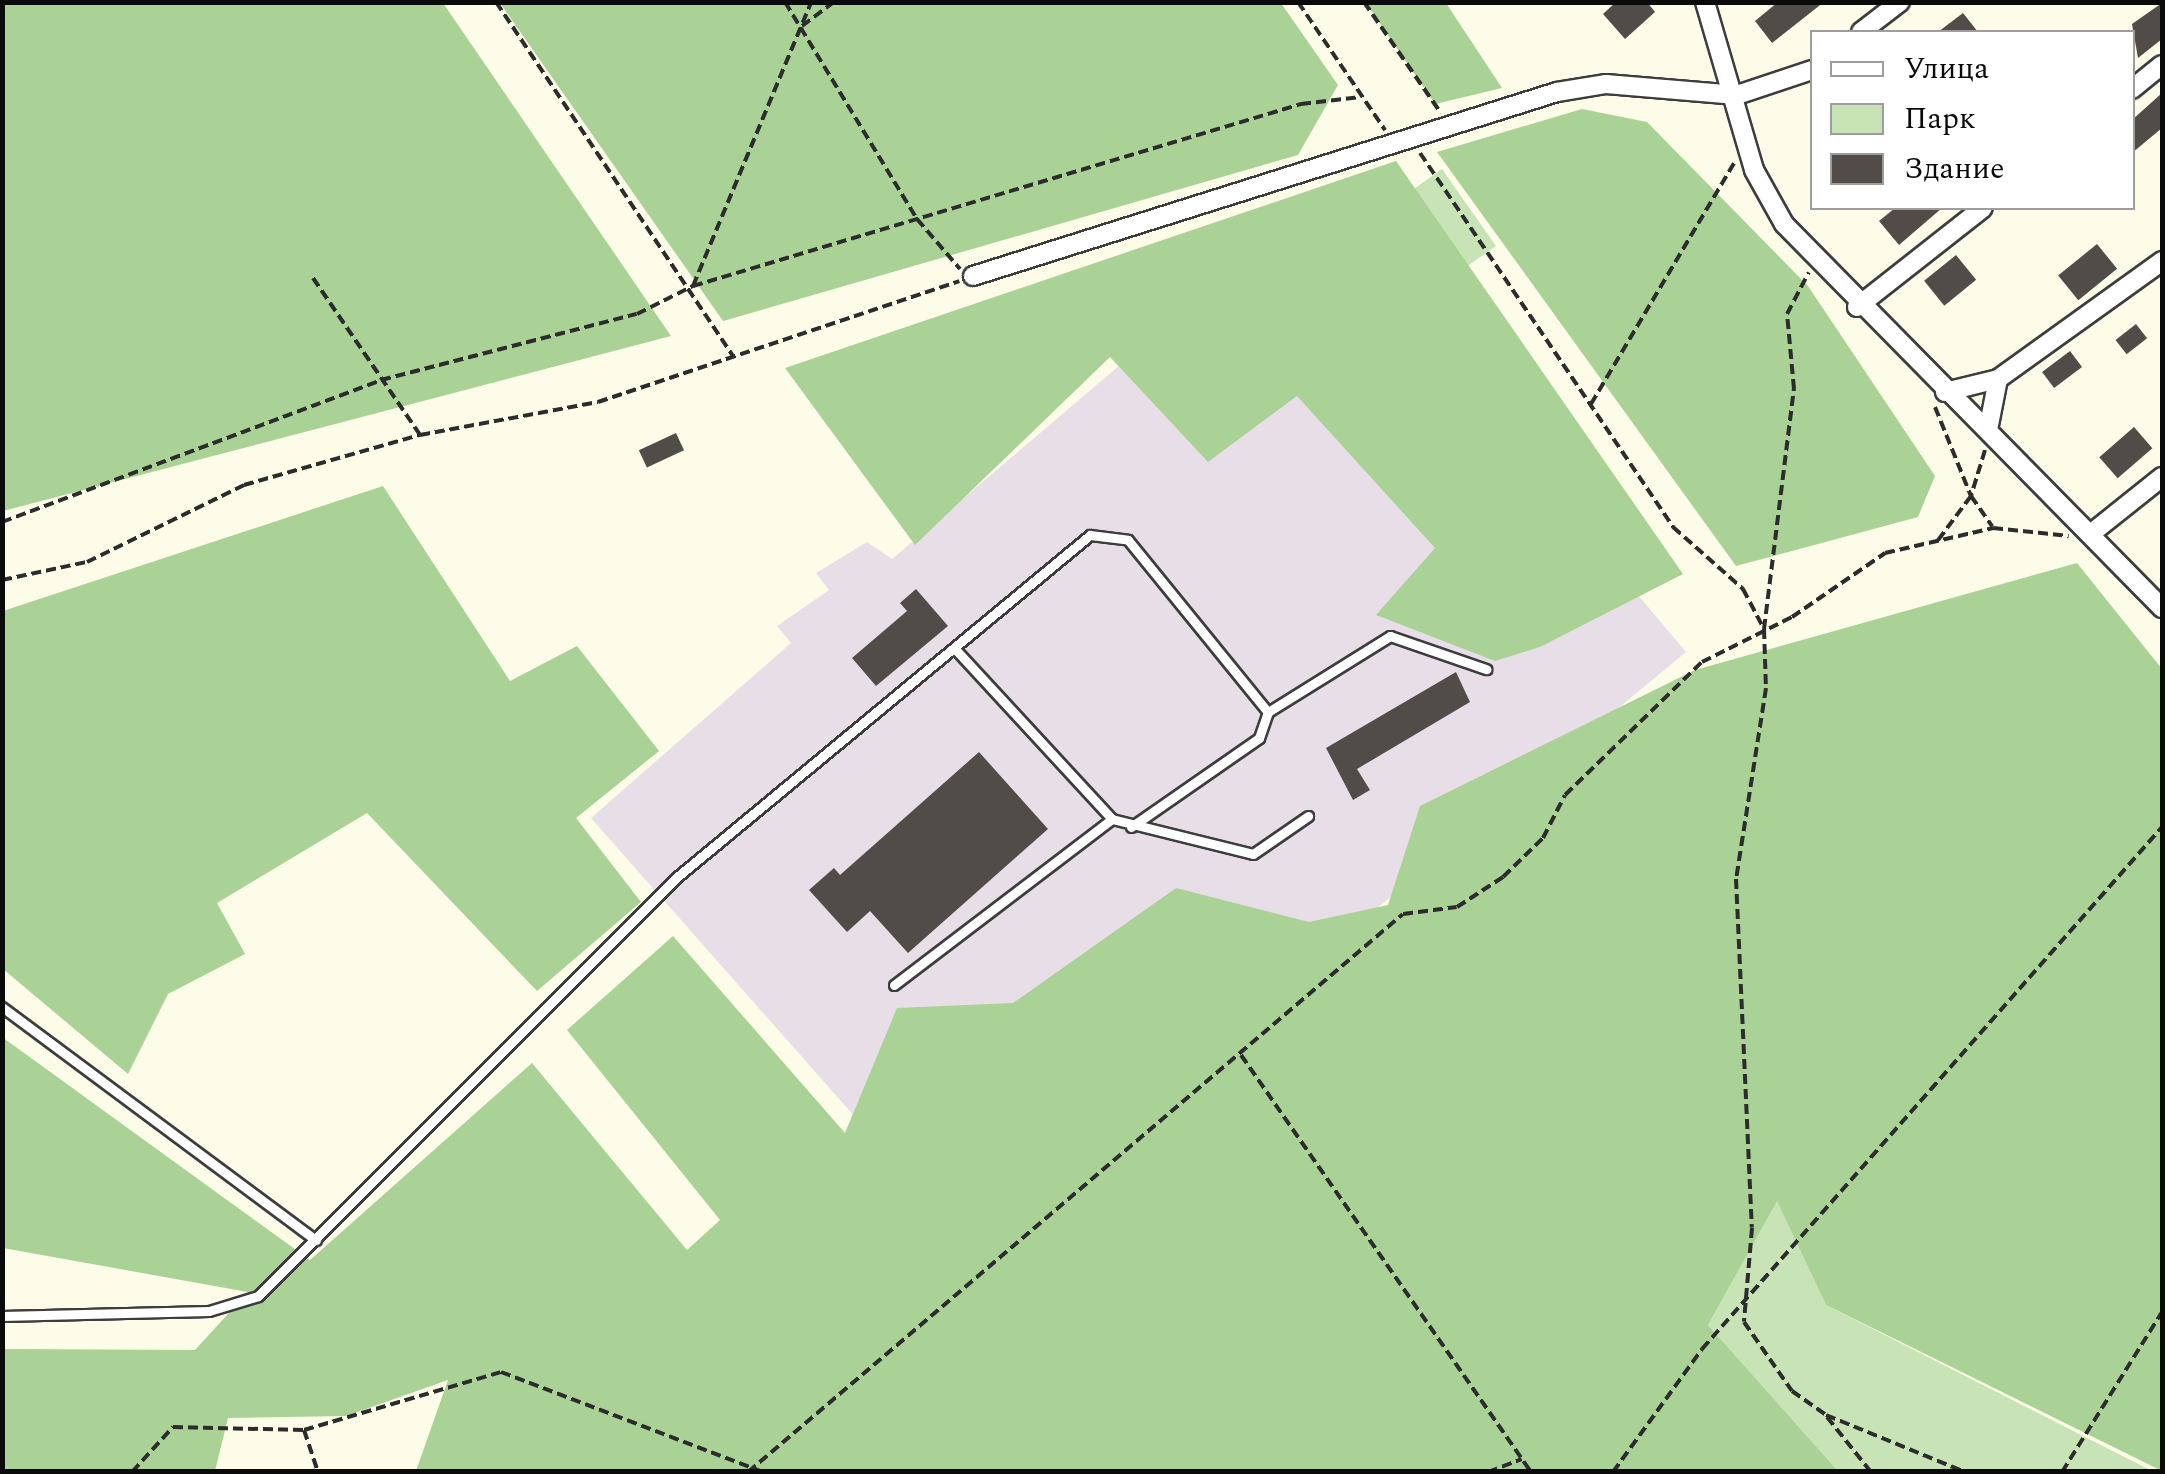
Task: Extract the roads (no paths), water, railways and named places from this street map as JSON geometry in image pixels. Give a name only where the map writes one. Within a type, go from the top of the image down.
[{"type":"street","points":[[1705,2],[1766,196],[1857,308],[1920,370],[1989,425],[2162,608]]},
{"type":"street","points":[[1864,30],[1900,2]]},
{"type":"street","points":[[2135,87],[2162,65]]},
{"type":"street","points":[[973,276],[1606,84],[1737,95],[1810,71]]},
{"type":"street","points":[[1857,308],[1980,210]]},
{"type":"street","points":[[1945,392],[1998,379],[2162,261]]},
{"type":"street","points":[[1989,425],[1998,379]]},
{"type":"street","points":[[2094,532],[2162,477]]},
{"type":"lane","points":[[2,1316],[235,1308],[316,1240],[678,877],[1090,535],[1114,534],[1268,712]]},
{"type":"lane","points":[[1131,827],[1259,738],[1268,712],[1390,636],[1486,670]]},
{"type":"lane","points":[[954,649],[1112,819],[1131,827],[1254,854],[1308,816]]},
{"type":"lane","points":[[894,985],[1112,819]]},
{"type":"lane","points":[[2,1008],[316,1240]]}]
